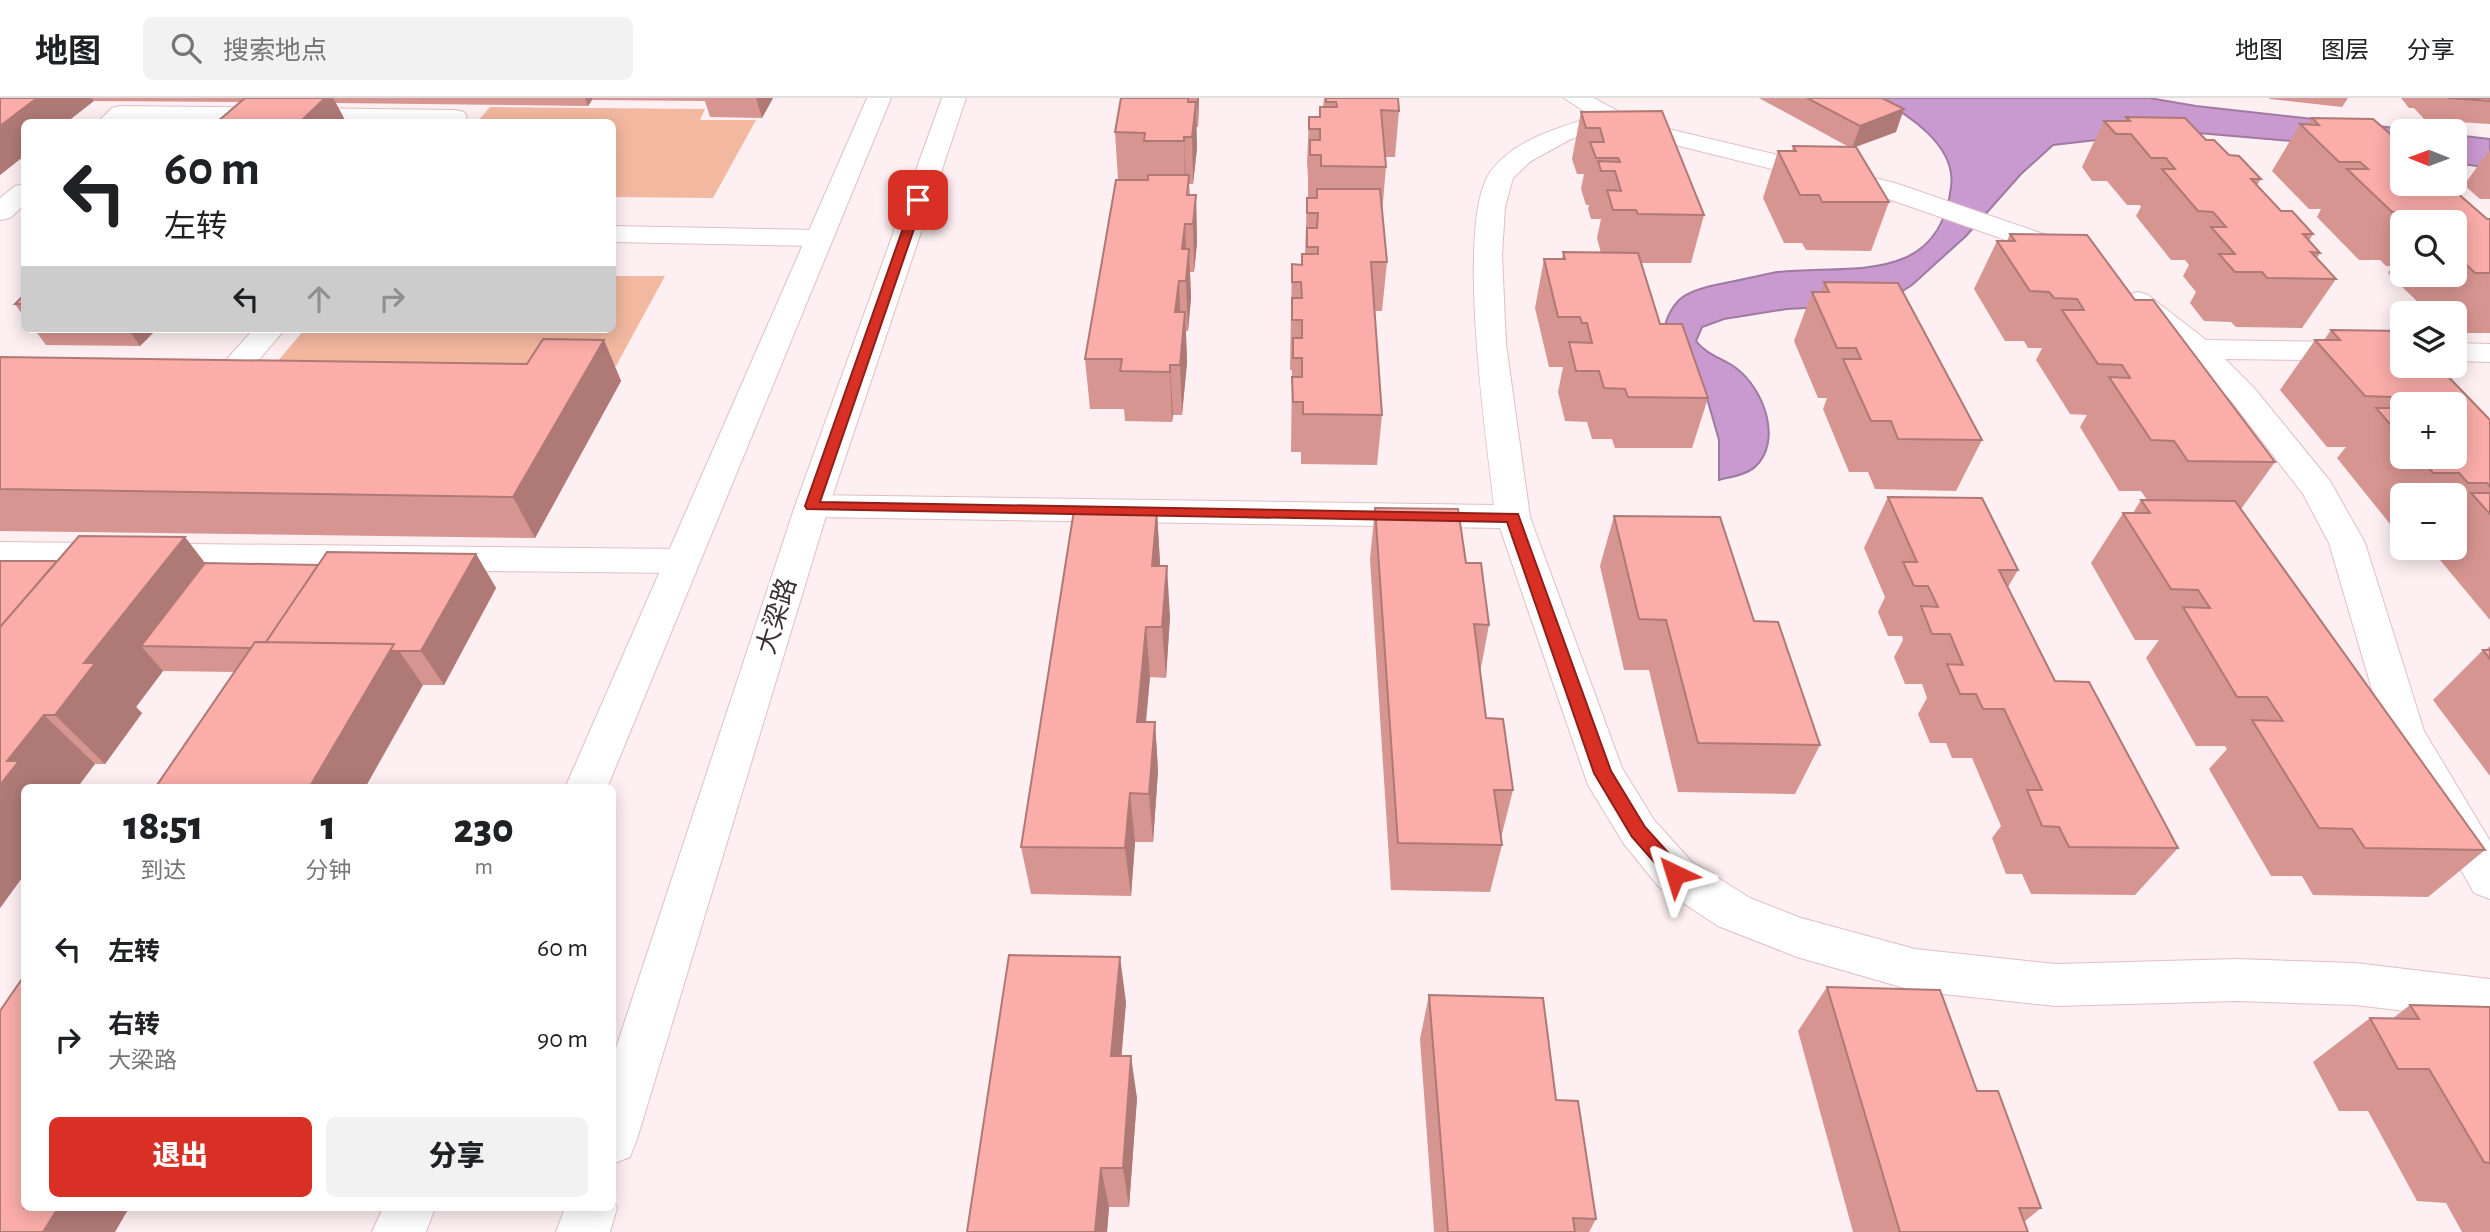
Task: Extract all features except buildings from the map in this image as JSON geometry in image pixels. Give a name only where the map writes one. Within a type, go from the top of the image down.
[{"type":"main road","points":[[588,784],[879,98]]},
{"type":"main road","name":"大梁路","points":[[616,1126],[812,506],[954,98]]},
{"type":"main road","points":[[1576,98],[1614,119],[1652,132],[1886,189],[2039,242],[2098,274],[2198,349],[2243,395],[2318,489],[2347,544],[2405,734],[2490,880]]},
{"type":"main road","points":[[114,119],[121,113],[455,117],[453,119]]},
{"type":"main road","points":[[1614,119],[1562,134],[1522,156],[1501,175],[1492,207],[1488,255],[1491,344],[1513,517],[1603,773],[1639,832],[1675,874],[1734,912],[1797,937],[1915,971],[2056,985],[2237,980],[2355,984],[2490,1000]]},
{"type":"main road","points":[[0,212],[21,194]]},
{"type":"main road","points":[[616,234],[819,237]]},
{"type":"main road","points":[[173,379],[226,379],[266,333]]},
{"type":"main road","points":[[2198,349],[2390,352]]},
{"type":"main road","points":[[2467,352],[2490,353]]},
{"type":"main road","points":[[812,506],[1513,517]]},
{"type":"main road","points":[[0,554],[682,561]]},
{"type":"main road","points":[[399,1232],[408,1211]]},
{"type":"main road","points":[[583,1232],[590,1211]]},
{"type":"shaded area","points":[[1877,98],[2149,98],[2196,106],[2390,127],[2390,154],[2304,142],[2175,131],[2053,145],[2021,174],[1966,236],[1912,285],[1882,304],[1787,309],[1724,319],[1702,327],[1696,341],[1746,377],[1762,402],[1769,430],[1768,444],[1755,467],[1743,474],[1719,480],[1719,440],[1704,388],[1665,325],[1669,314],[1680,299],[1704,288],[1777,272],[1886,264],[1909,256],[1929,241],[1943,219],[1951,187],[1951,172],[1938,145],[1916,122]]},
{"type":"shaded area","points":[[490,107],[705,109],[700,120],[756,120],[713,198],[616,197],[616,119],[480,119]]},
{"type":"shaded area","points":[[2468,136],[2490,139],[2490,168],[2468,165]]},
{"type":"shaded area","points":[[616,276],[665,276],[616,366],[558,365],[254,389],[302,333],[616,333]]},
{"type":"route","points":[[918,200],[812,506],[1513,517],[1603,773],[1639,832],[1675,874]]}]
